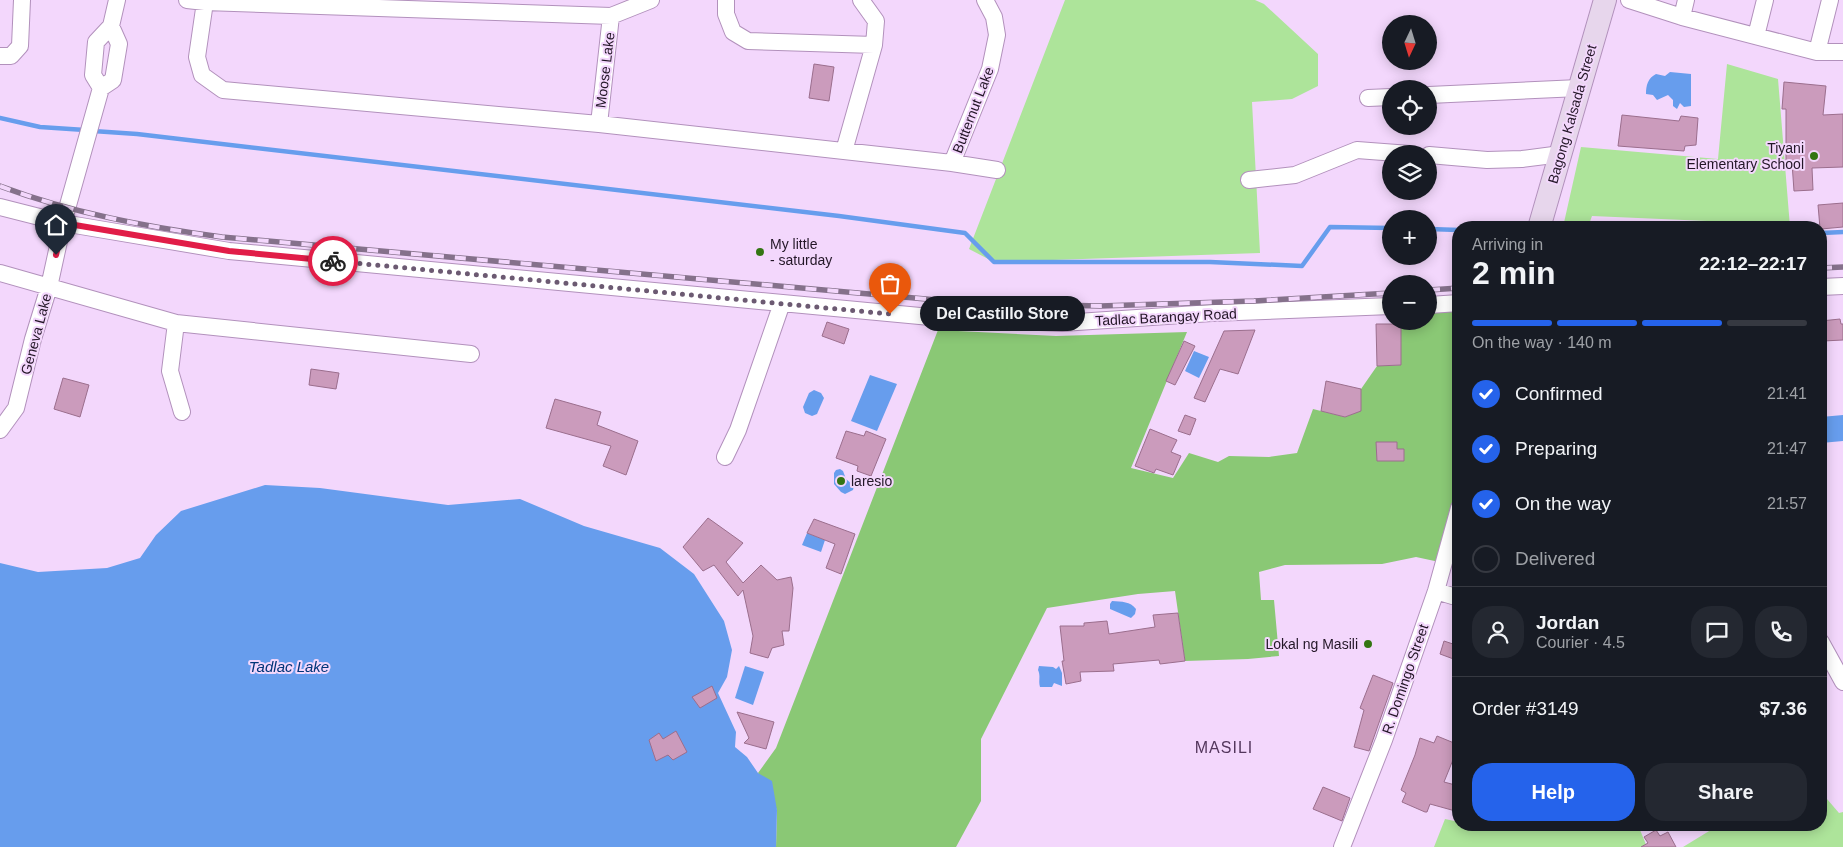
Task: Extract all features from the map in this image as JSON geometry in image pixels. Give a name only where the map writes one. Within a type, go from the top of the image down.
[{"type":"street","points":[[0,56],[11,56],[20,46],[22,0]]},
{"type":"street","name":"Geneva Lake","points":[[0,430],[16,408],[63,223],[101,88],[113,80],[119,44],[111,26],[117,0]]},
{"type":"street","points":[[187,0],[611,16],[651,0]]},
{"type":"street","points":[[726,0],[726,14],[733,32],[748,41],[874,45]]},
{"type":"street","points":[[844,151],[874,45],[876,21],[861,0]]},
{"type":"street","name":"Butternut Lake","points":[[952,163],[990,69],[994,52],[997,35],[994,17],[985,0]]},
{"type":"street","name":"Bagong Kalsada Street","points":[[1541,221],[1605,0]]},
{"type":"street","points":[[1630,0],[1817,52],[1843,52]]},
{"type":"street","points":[[1682,16],[1686,0]]},
{"type":"street","points":[[1756,36],[1765,0]]},
{"type":"street","points":[[1817,52],[1830,0]]},
{"type":"street","points":[[205,2],[197,57],[202,75],[222,90],[599,124],[952,163],[997,170]]},
{"type":"street","name":"Moose Lake","points":[[599,124],[611,16]]},
{"type":"street","points":[[1437,95],[1579,88]]},
{"type":"street","points":[[1368,98],[1382,97]]},
{"type":"street","points":[[1249,180],[1295,174],[1357,150],[1382,152]]},
{"type":"street","points":[[1437,156],[1487,160],[1522,159],[1561,154]]},
{"type":"street","name":"Tadlac Barangay Road","points":[[0,207],[63,223],[229,251],[941,318],[1062,323],[1382,306]]},
{"type":"street","points":[[0,273],[176,323],[471,354]]},
{"type":"street","points":[[1827,287],[1843,286]]},
{"type":"street","points":[[726,457],[738,430],[782,303]]},
{"type":"street","points":[[1437,304],[1452,303]]},
{"type":"street","points":[[176,323],[170,371],[182,412]]},
{"type":"street","name":"R. Domingo Street","points":[[1342,847],[1384,740],[1436,591],[1452,533]]},
{"type":"street","points":[[1436,591],[1452,596]]},
{"type":"street","points":[[1827,653],[1843,682]]},
{"type":"green space","points":[[1065,0],[1255,0],[1264,4],[1318,54],[1318,86],[1292,99],[1252,102],[1260,253],[994,262],[969,249]]},
{"type":"green space","points":[[1727,64],[1778,79],[1790,221],[1707,221],[1592,216],[1590,221],[1564,221],[1581,147],[1718,159]]},
{"type":"green space","points":[[1452,308],[1452,534],[1444,563],[1416,557],[1382,564],[1285,565],[1259,572],[1261,600],[1274,600],[1279,656],[1185,661],[1175,591],[1138,594],[1047,608],[981,739],[981,801],[956,847],[776,847],[777,810],[758,773],[776,748],[938,330],[1056,336],[1187,332],[1131,468],[1173,478],[1189,453],[1218,462],[1229,456],[1269,457],[1297,453],[1313,409],[1345,417],[1360,411],[1361,389],[1377,366],[1401,365],[1401,330],[1437,330],[1437,309]]},
{"type":"green space","points":[[1827,799],[1839,813],[1843,812],[1843,847],[1683,847],[1709,831],[1827,831]]},
{"type":"green space","points":[[1445,819],[1452,820],[1452,831],[1640,831],[1647,847],[1434,847]]},
{"type":"water","points":[[1670,72],[1691,74],[1691,106],[1684,107],[1680,103],[1677,109],[1673,106],[1673,100],[1668,95],[1657,100],[1653,95],[1646,94],[1647,85],[1651,78],[1656,74],[1665,76]]},
{"type":"water","points":[[1194,351],[1209,357],[1199,378],[1185,371]]},
{"type":"water","points":[[870,375],[897,384],[877,431],[851,421]]},
{"type":"water","points":[[814,390],[821,393],[824,398],[817,414],[812,416],[805,413],[803,407],[809,393]]},
{"type":"water","points":[[1843,415],[1843,441],[1827,442],[1827,416]]},
{"type":"water","name":"laresio","points":[[840,469],[843,471],[846,479],[854,486],[853,490],[845,494],[834,484],[834,473]]},
{"type":"water","name":"Tadlac Lake","points":[[265,485],[320,488],[448,505],[520,499],[584,526],[660,548],[694,574],[724,621],[732,650],[727,677],[718,693],[736,732],[735,747],[747,757],[758,773],[772,781],[777,810],[776,847],[0,847],[0,563],[38,572],[107,568],[140,558],[156,535],[181,511]]},
{"type":"water","points":[[807,533],[825,540],[821,552],[802,545]]},
{"type":"water","points":[[1112,601],[1126,602],[1136,609],[1135,614],[1131,618],[1110,609]]},
{"type":"water","points":[[745,666],[764,672],[753,705],[735,698]]},
{"type":"water","points":[[1039,666],[1056,669],[1059,666],[1062,673],[1062,686],[1054,683],[1052,687],[1040,687]]},
{"type":"building","points":[[814,64],[834,67],[829,101],[809,98]]},
{"type":"building","points":[[1784,82],[1826,86],[1823,115],[1843,114],[1843,167],[1812,168],[1813,190],[1794,191],[1792,163],[1786,163],[1786,109],[1782,109]]},
{"type":"building","points":[[1622,115],[1679,121],[1681,116],[1698,118],[1696,145],[1685,146],[1684,151],[1618,146]]},
{"type":"building","points":[[1843,203],[1843,227],[1827,228],[1827,221],[1819,221],[1818,205]]},
{"type":"building","points":[[1840,319],[1841,324],[1843,324],[1843,340],[1827,341],[1827,320]]},
{"type":"building","points":[[827,322],[849,329],[844,344],[822,336]]},
{"type":"building","points":[[1376,324],[1382,324],[1382,330],[1401,330],[1401,365],[1377,366]]},
{"type":"building","points":[[1255,330],[1238,374],[1220,369],[1205,402],[1194,398],[1224,331]]},
{"type":"building","points":[[1184,341],[1195,346],[1175,385],[1166,381]]},
{"type":"building","points":[[311,369],[339,373],[336,389],[309,385]]},
{"type":"building","points":[[63,378],[89,385],[80,417],[54,409]]},
{"type":"building","points":[[1326,381],[1361,389],[1361,411],[1345,417],[1321,411]]},
{"type":"building","points":[[555,399],[601,412],[597,425],[638,441],[626,475],[603,466],[611,446],[546,428]]},
{"type":"building","points":[[1185,415],[1196,419],[1190,435],[1178,431]]},
{"type":"building","points":[[1150,429],[1177,440],[1171,452],[1181,456],[1173,475],[1156,469],[1154,473],[1135,466]]},
{"type":"building","points":[[846,431],[864,436],[866,431],[886,439],[871,476],[857,471],[858,466],[836,458]]},
{"type":"building","points":[[1376,442],[1397,442],[1397,449],[1404,449],[1404,461],[1377,461]]},
{"type":"building","points":[[708,518],[743,543],[726,562],[743,583],[761,565],[777,580],[791,577],[793,588],[789,631],[782,631],[784,645],[772,648],[768,658],[750,653],[753,636],[743,590],[738,596],[714,565],[703,571],[683,547]]},
{"type":"building","points":[[814,519],[855,534],[841,574],[826,568],[835,544],[807,533]]},
{"type":"building","points":[[1178,613],[1185,661],[1160,664],[1159,660],[1113,664],[1114,671],[1080,672],[1081,681],[1066,684],[1062,661],[1064,661],[1060,626],[1084,626],[1084,623],[1107,621],[1109,634],[1155,627],[1153,615]]},
{"type":"building","points":[[1444,641],[1452,644],[1452,658],[1440,654]]},
{"type":"building","points":[[1373,675],[1393,683],[1369,751],[1354,747],[1364,710],[1360,708]]},
{"type":"building","points":[[712,686],[717,698],[700,708],[692,697]]},
{"type":"building","points":[[737,712],[774,722],[766,749],[744,743],[749,738]]},
{"type":"building","points":[[676,731],[687,752],[673,760],[668,755],[656,761],[649,740],[659,733],[663,739]]},
{"type":"building","points":[[1437,736],[1452,742],[1452,762],[1444,782],[1452,784],[1452,810],[1430,804],[1427,812],[1425,812],[1402,802],[1406,793],[1401,790],[1420,738],[1434,743]]},
{"type":"building","points":[[1323,787],[1350,798],[1342,821],[1313,809]]},
{"type":"building","points":[[1654,831],[1657,831],[1660,836],[1668,832],[1676,847],[1641,847],[1648,843],[1644,837]]},
{"type":"waterway","points":[[0,118],[40,127],[85,130]]},
{"type":"waterway","points":[[93,131],[137,134],[839,216],[965,233],[994,262],[1210,262],[1302,266],[1330,227],[1382,228]]},
{"type":"waterway","points":[[1437,229],[1452,230]]},
{"type":"waterway","points":[[1827,233],[1843,232]]},
{"type":"railway","points":[[0,186],[27,196],[110,218],[222,237],[971,303],[1100,306],[1254,301],[1382,294]]},
{"type":"railway","points":[[1827,268],[1843,267]]},
{"type":"railway","points":[[1437,289],[1452,288]]},
{"type":"way so far","points":[[333,261],[890,314]]},
{"type":"place","name":"Tiyani Elementary School","points":[[1814,156]]},
{"type":"place","name":"My little - saturday","points":[[760,252]]},
{"type":"place","name":"Del Castillo Store","points":[[890,314]]},
{"type":"place","name":"laresio","points":[[841,481]]},
{"type":"place","name":"Lokal ng Masili","points":[[1368,644]]},
{"type":"district","name":"MASILI","points":[[1224,747]]},
{"type":"route","points":[[56,255],[63,223],[229,251],[333,261]]}]
